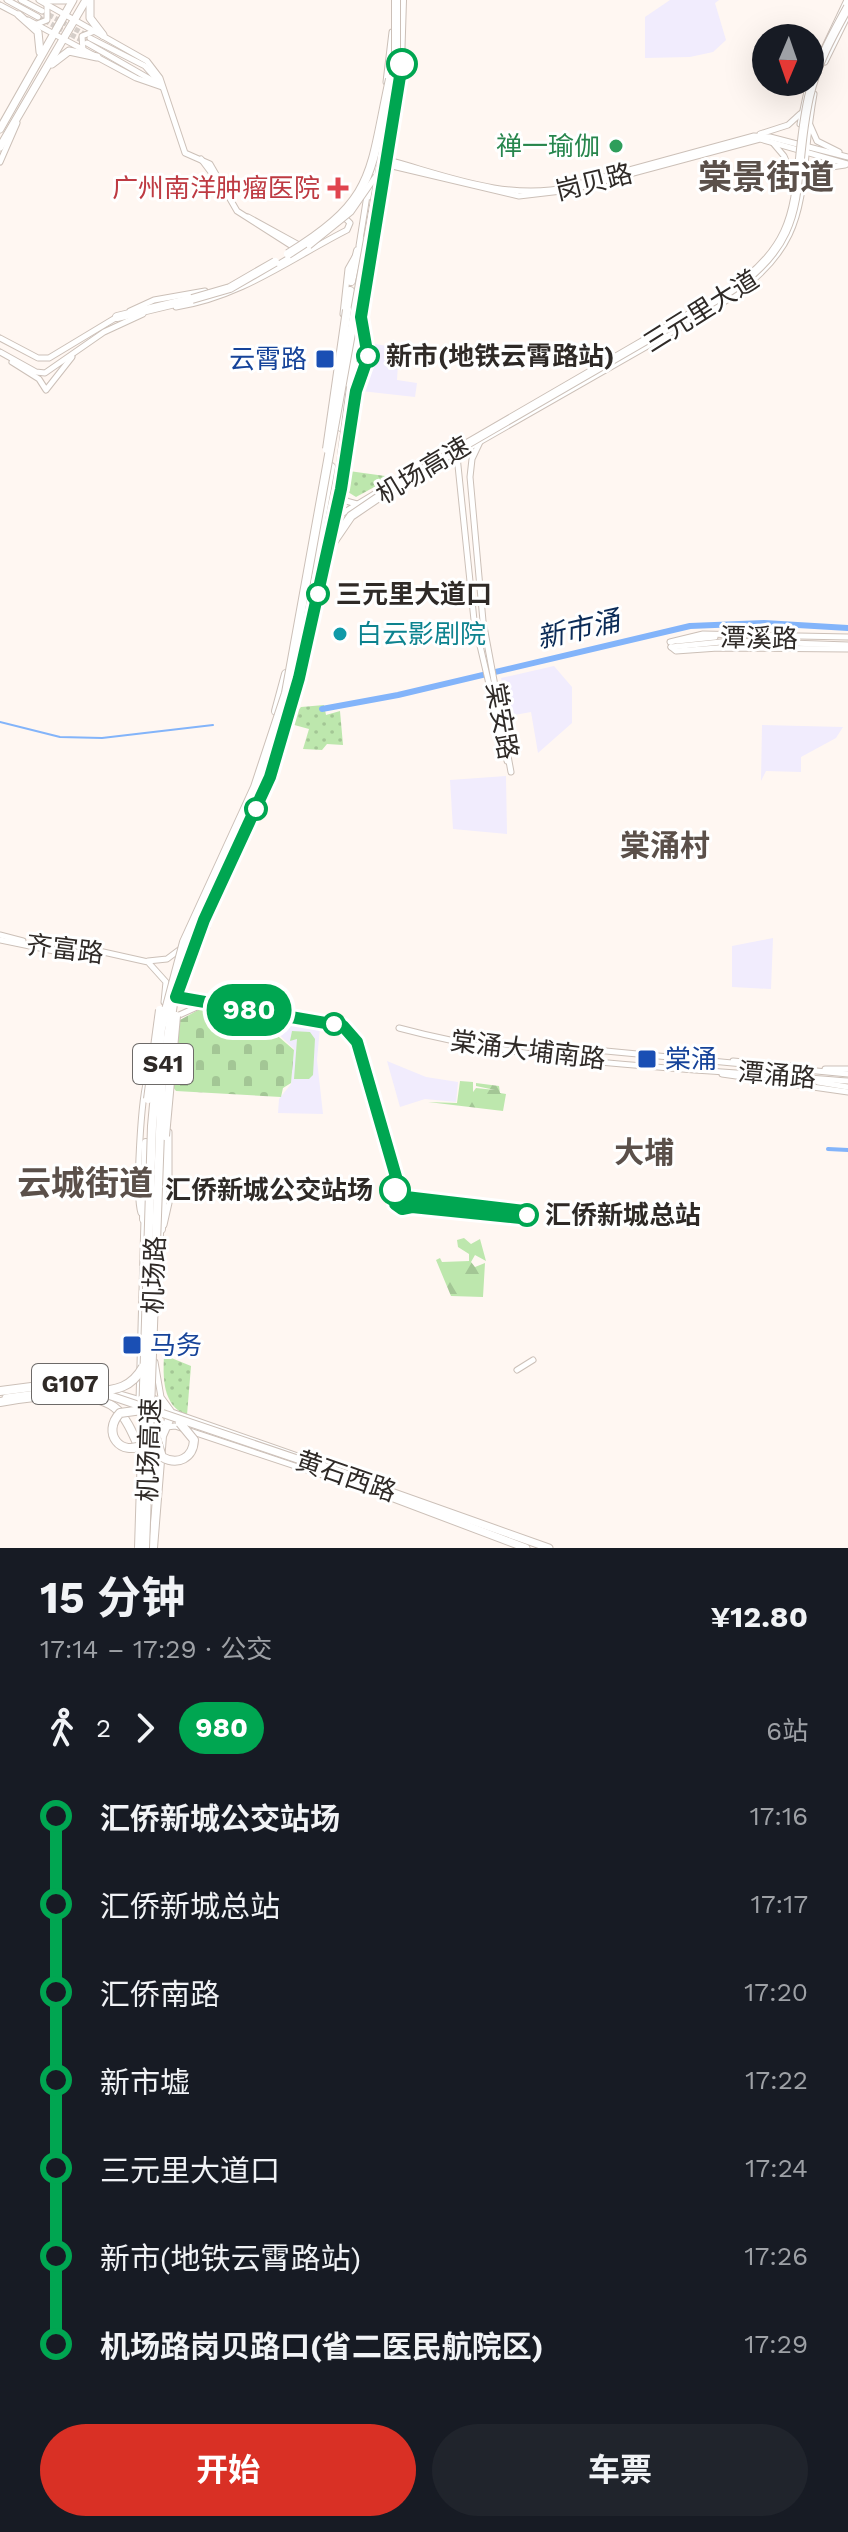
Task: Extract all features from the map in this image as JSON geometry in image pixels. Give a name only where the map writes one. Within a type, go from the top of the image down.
[{"type":"highway","points":[[365,239],[386,128],[397,0]]},
{"type":"highway","points":[[290,707],[299,652],[328,530],[341,427],[387,162],[402,57],[397,0]]},
{"type":"highway","name":"机场高速","points":[[144,1548],[154,1088],[166,1002],[182,946],[255,787],[276,729],[294,657],[389,123],[397,39],[397,0]]},
{"type":"highway","name":"机场高速","points":[[144,1548],[162,1077],[173,1004],[198,926],[272,761],[293,693],[321,563],[351,516],[388,490],[724,295],[772,255],[794,210],[813,80],[848,7]]},
{"type":"highway","points":[[294,249],[334,224],[363,189],[371,165],[397,39]]},
{"type":"highway","name":"机场路","points":[[152,1435],[143,1355],[155,1234],[154,1070],[166,994],[182,946],[260,769],[323,548],[320,535],[365,239]]},
{"type":"highway","points":[[319,521],[347,310],[358,251]]},
{"type":"highway","points":[[117,317],[230,288],[275,262]]},
{"type":"highway","points":[[360,356],[361,317]]},
{"type":"highway","points":[[272,761],[292,717],[311,638],[333,527],[351,387],[357,366]]},
{"type":"highway","points":[[331,465],[338,470],[344,467]]},
{"type":"highway","points":[[327,494],[333,499],[340,492]]},
{"type":"highway","name":"机场路","points":[[153,1203],[163,1084],[176,998],[192,949],[203,933],[216,893],[270,777],[290,707]]},
{"type":"highway","points":[[155,1234],[172,1038],[198,926]]},
{"type":"highway","points":[[144,1219],[146,1143],[155,1031],[182,946]]},
{"type":"highway","name":"机场路","points":[[144,1548],[152,1435],[150,1289]]},
{"type":"highway","points":[[94,1391],[127,1385],[138,1374],[143,1355]]},
{"type":"highway","name":"G107","points":[[0,1397],[62,1383],[111,1392],[129,1398],[141,1409],[152,1399],[165,1406]]},
{"type":"highway","points":[[110,1404],[114,1400],[111,1392]]},
{"type":"highway","name":"G107","points":[[0,1397],[62,1396],[110,1404],[121,1414],[142,1455],[144,1548]]},
{"type":"highway","points":[[125,1408],[130,1404],[129,1398]]},
{"type":"highway","points":[[144,1548],[164,1428],[169,1417],[165,1406]]},
{"type":"highway","points":[[141,1409],[120,1413],[113,1421],[112,1436],[119,1446],[132,1449],[141,1447],[152,1435],[162,1457],[170,1461],[183,1460],[191,1453],[194,1440],[180,1423]]},
{"type":"highway","points":[[142,1455],[153,1452],[160,1457]]},
{"type":"main road","points":[[7,0],[40,14],[21,0]]},
{"type":"main road","points":[[43,1],[66,0]]},
{"type":"main road","points":[[0,126],[73,0]]},
{"type":"main road","points":[[0,147],[88,0]]},
{"type":"main road","points":[[88,0],[90,18],[99,33]]},
{"type":"main road","name":"三元里大道","points":[[824,48],[847,0]]},
{"type":"main road","points":[[43,1],[147,61],[163,87],[185,153],[201,158],[234,207],[294,249]]},
{"type":"main road","points":[[36,24],[47,20],[43,1]]},
{"type":"main road","points":[[0,5],[63,39],[86,44],[163,87]]},
{"type":"main road","points":[[19,15],[40,35],[37,62]]},
{"type":"main road","name":"三元里大道","points":[[323,548],[350,519],[731,297],[768,269],[793,230],[819,75],[848,15]]},
{"type":"main road","points":[[97,57],[82,36],[99,33]]},
{"type":"main road","points":[[45,71],[69,51],[97,57],[136,78],[163,87]]},
{"type":"main road","points":[[240,288],[342,222],[365,196],[383,162],[386,128],[402,57]]},
{"type":"main road","points":[[37,62],[44,62],[45,71]]},
{"type":"main road","name":"三元里大道","points":[[320,535],[335,519],[358,503],[732,287],[762,263],[780,236],[799,187],[798,148],[805,96]]},
{"type":"main road","points":[[754,136],[788,125],[802,109]]},
{"type":"main road","points":[[0,162],[19,118]]},
{"type":"main road","points":[[809,124],[817,141],[848,157]]},
{"type":"main road","name":"岗贝路","points":[[387,162],[507,191],[533,192],[574,185],[754,136],[770,137],[798,148]]},
{"type":"main road","points":[[769,140],[784,156],[799,187],[825,168],[848,164]]},
{"type":"main road","name":"岗贝路","points":[[387,162],[505,194],[535,196],[570,190],[749,141],[769,140],[798,148]]},
{"type":"main road","points":[[798,148],[848,164]]},
{"type":"main road","points":[[806,151],[848,157]]},
{"type":"main road","points":[[0,338],[38,358],[49,358],[117,317],[154,300],[229,284],[294,249],[335,218],[354,199],[378,158]]},
{"type":"main road","points":[[358,251],[365,201],[378,158]]},
{"type":"main road","points":[[2,354],[41,373],[104,332],[136,317],[240,288],[347,230],[350,223],[343,217],[335,218]]},
{"type":"main road","points":[[340,234],[354,236],[358,251]]},
{"type":"main road","points":[[344,364],[337,352],[343,290],[350,264],[365,239]]},
{"type":"main road","points":[[229,284],[232,292]]},
{"type":"main road","points":[[323,548],[335,519],[356,391],[368,354],[361,317]]},
{"type":"main road","points":[[650,335],[654,342]]},
{"type":"main road","points":[[2,354],[10,343]]},
{"type":"main road","points":[[2,354],[39,379],[46,390],[76,352]]},
{"type":"main road","name":"棠安路","points":[[456,447],[472,604],[487,680],[511,772],[480,600],[470,488],[472,459],[481,442]]},
{"type":"main road","points":[[340,492],[346,501],[358,503]]},
{"type":"main road","points":[[325,507],[327,514],[335,519],[350,519]]},
{"type":"main road","name":"机场路","points":[[290,707],[323,548]]},
{"type":"main road","points":[[732,634],[848,643],[676,651],[670,644],[685,636],[732,634]]},
{"type":"main road","name":"潭溪路","points":[[670,644],[731,641],[848,643]]},
{"type":"main road","name":"齐富路","points":[[0,937],[54,948],[63,942],[148,961],[167,959],[182,946]]},
{"type":"main road","name":"齐富路","points":[[0,937],[54,951],[63,943],[148,962],[166,994]]},
{"type":"main road","points":[[166,994],[202,1006],[333,1027],[353,1039],[397,1207],[530,1219],[524,1211],[406,1197],[396,1199]]},
{"type":"main road","points":[[176,998],[339,1025],[353,1039],[399,1187],[409,1203],[407,1208]]},
{"type":"main road","points":[[171,1022],[183,1011],[202,1006]]},
{"type":"main road","name":"棠涌大埔南路","points":[[399,1028],[452,1042],[706,1069]]},
{"type":"main road","name":"棠涌大埔南路","points":[[574,1048],[707,1060]]},
{"type":"main road","points":[[707,1060],[848,1071]]},
{"type":"main road","name":"潭涌路","points":[[707,1060],[848,1087]]},
{"type":"main road","points":[[706,1069],[735,1077],[848,1087]]},
{"type":"main road","name":"潭涌路","points":[[706,1069],[848,1071]]},
{"type":"main road","points":[[142,1455],[144,1219],[138,1199],[138,1161],[145,1084],[154,1070]]},
{"type":"main road","points":[[163,1084],[169,1101],[170,1184],[168,1210],[155,1234],[155,1351],[159,1392],[165,1406],[356,1481]]},
{"type":"main road","points":[[144,1219],[153,1203]]},
{"type":"main road","points":[[144,1219],[155,1234]]},
{"type":"main road","points":[[143,1355],[155,1351]]},
{"type":"main road","points":[[517,1370],[533,1360]]},
{"type":"main road","points":[[0,1397],[51,1390],[94,1391],[141,1409]]},
{"type":"main road","points":[[51,1390],[94,1396],[141,1409]]},
{"type":"main road","points":[[110,1404],[141,1409]]},
{"type":"main road","name":"黄石西路","points":[[141,1409],[317,1467]]},
{"type":"main road","name":"黄石西路","points":[[141,1409],[317,1467],[492,1532],[549,1548]]},
{"type":"main road","points":[[188,1430],[192,1419]]},
{"type":"main road","points":[[144,1425],[154,1430],[171,1425],[356,1481]]},
{"type":"main road","name":"黄石西路","points":[[492,1532],[526,1548]]},
{"type":"shaded area","points":[[670,0],[719,0],[715,3],[726,40],[713,52],[690,57],[645,58],[645,17]]},
{"type":"shaded area","points":[[375,344],[399,348],[397,380],[417,383],[415,397],[361,391]]},
{"type":"shaded area","points":[[554,666],[572,687],[572,723],[538,753],[531,712],[509,716],[501,678]]},
{"type":"shaded area","points":[[762,725],[843,727],[836,738],[801,757],[801,772],[766,771],[761,781]]},
{"type":"shaded area","points":[[506,776],[507,834],[453,829],[450,780]]},
{"type":"shaded area","points":[[773,938],[771,989],[732,987],[732,946]]},
{"type":"shaded area","points":[[261,1017],[320,1027],[317,1060],[323,1114],[278,1113],[279,1099],[291,1084],[294,1049]]},
{"type":"shaded area","points":[[387,1061],[426,1077],[458,1082],[456,1102],[425,1099],[400,1107]]},
{"type":"green space","points":[[349,471],[389,479],[356,497],[348,492]]},
{"type":"green space","points":[[324,705],[326,715],[340,711],[343,745],[327,744],[322,750],[303,749],[309,729],[287,723],[301,707]]},
{"type":"green space","points":[[200,1009],[258,1019],[294,1050],[291,1083],[283,1088],[281,1097],[176,1091],[173,1087],[180,1020]]},
{"type":"green space","points":[[292,1031],[310,1032],[315,1039],[313,1075],[309,1079],[294,1079],[297,1039],[290,1041]]},
{"type":"green space","points":[[460,1081],[473,1082],[473,1092],[476,1088],[495,1090],[476,1086],[476,1083],[499,1086],[500,1093],[506,1094],[503,1111],[428,1102],[457,1103]]},
{"type":"green space","points":[[464,1238],[471,1244],[480,1239],[486,1261],[475,1255],[471,1262],[475,1267],[485,1263],[483,1297],[451,1296],[436,1260],[469,1261],[469,1254],[458,1247],[457,1240]]},
{"type":"green space","points":[[164,1355],[191,1366],[187,1415],[168,1398],[164,1381]]},
{"type":"waterway","name":"新市涌","points":[[322,709],[398,695],[690,626],[764,623],[848,628]]},
{"type":"waterway","points":[[0,722],[60,737],[102,738],[213,725]]},
{"type":"waterway","points":[[828,1149],[848,1150]]},
{"type":"tunnel","points":[[42,11],[86,35]]},
{"type":"tunnel","points":[[38,17],[83,41]]},
{"type":"bus line","name":"980","points":[[395,1190],[395,1204],[402,1209],[412,1207],[530,1219],[524,1211],[406,1197],[399,1187],[357,1042],[343,1026],[176,997],[204,920],[270,777],[303,664],[341,489],[356,391],[368,357],[361,317],[394,129],[402,64]]},
{"type":"place","name":"禅一瑜伽","points":[[616,146]]},
{"type":"place","name":"广州南洋肿瘤医院","points":[[338,188]]},
{"type":"place","name":"新市(地铁云霄路站)","points":[[368,356]]},
{"type":"place","name":"云霄路","points":[[325,359]]},
{"type":"place","name":"三元里大道口","points":[[318,594]]},
{"type":"place","name":"白云影剧院","points":[[340,634]]},
{"type":"place","name":"棠涌","points":[[647,1059]]},
{"type":"place","name":"汇侨新城公交站场","points":[[395,1190]]},
{"type":"place","name":"汇侨新城总站","points":[[527,1215]]},
{"type":"place","name":"马务","points":[[132,1345]]},
{"type":"district","name":"棠景街道","points":[[766,177]]},
{"type":"district","name":"棠涌村","points":[[665,846]]},
{"type":"district","name":"大埔","points":[[644,1153]]},
{"type":"district","name":"云城街道","points":[[85,1183]]}]
